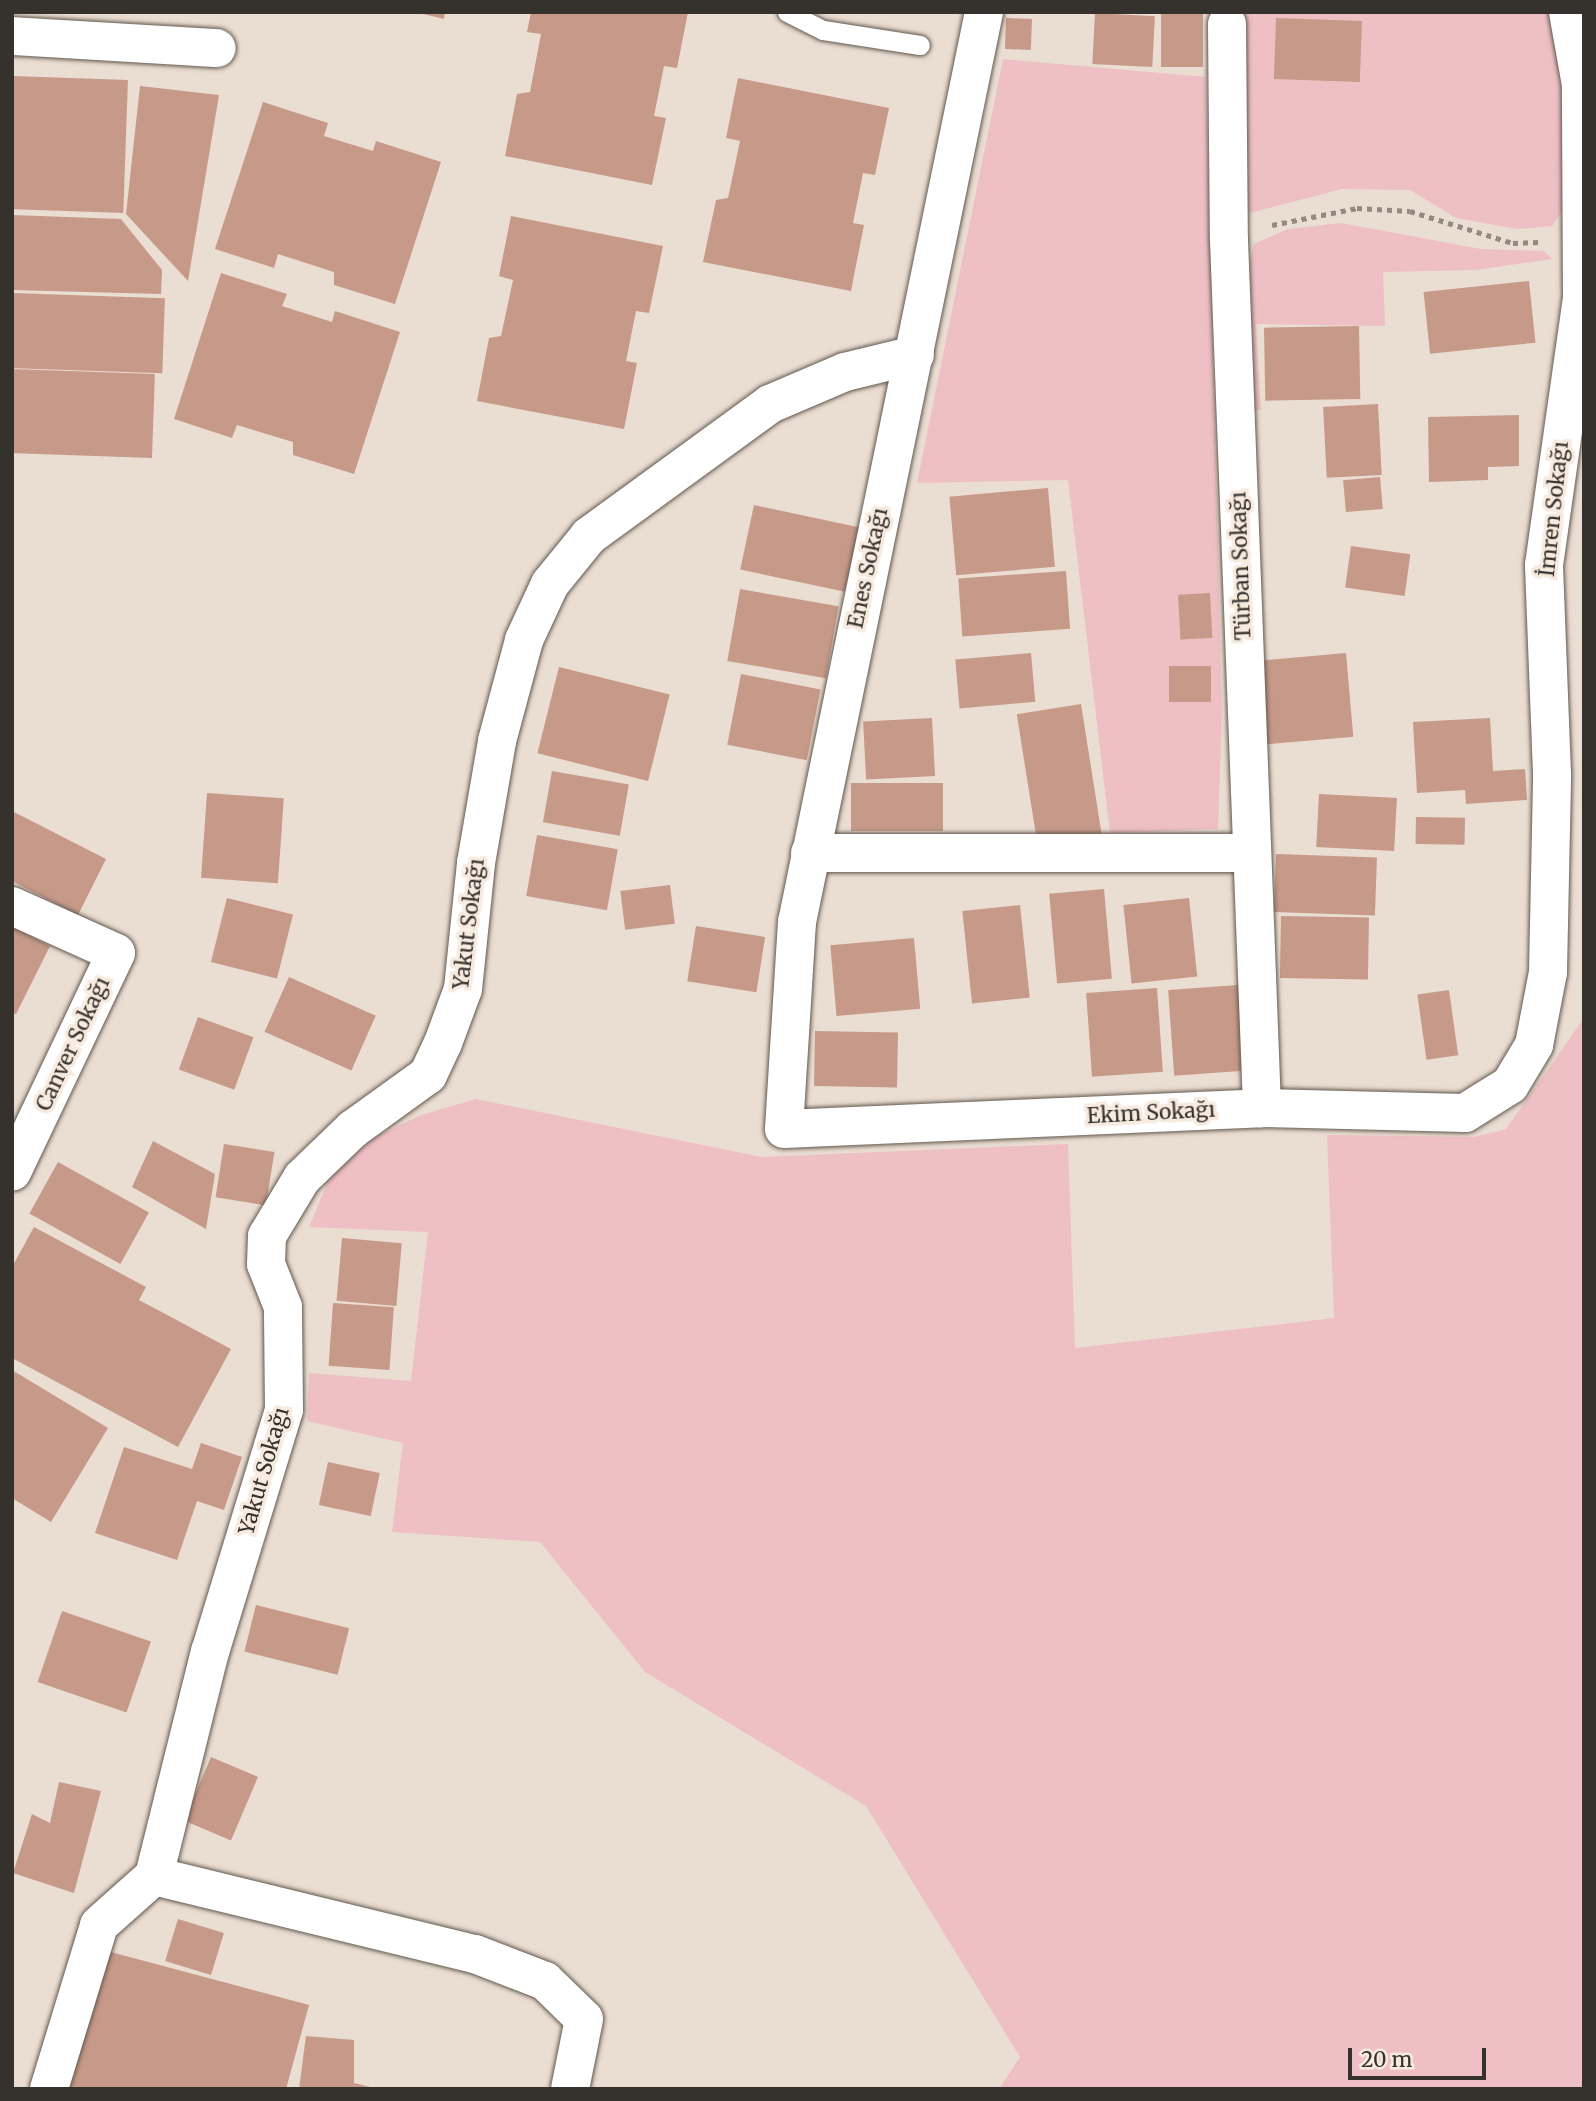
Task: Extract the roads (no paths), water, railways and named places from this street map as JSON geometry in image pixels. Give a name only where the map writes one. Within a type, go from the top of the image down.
[{"type":"street","name":"Enes Sokağı","points":[[783,1129],[797,922],[984,12]]},
{"type":"street","name":"İmren Sokağı","points":[[1510,1085],[1534,1045],[1548,972],[1552,775],[1544,565],[1582,299],[1579,240],[1581,85],[1569,12]]},
{"type":"street","name":"Türban Sokağı","points":[[1227,24],[1229,240],[1262,1108]]},
{"type":"street","points":[[12,36],[217,48]]},
{"type":"street","name":"Yakut Sokağı","points":[[154,1876],[210,1652],[284,1410],[283,1307],[266,1264],[267,1236],[302,1178],[353,1129],[428,1075],[443,1043],[463,989],[476,863],[497,741],[524,640],[550,584],[589,536],[770,404],[845,372],[915,355]]},
{"type":"street","points":[[810,853],[1252,853]]},
{"type":"street","name":"Canver Sokağı","points":[[12,906],[117,953],[12,1172]]},
{"type":"street","name":"Ekim Sokağı","points":[[783,1129],[1262,1108],[1465,1113],[1510,1085]]},
{"type":"street","points":[[50,2089],[99,1925],[154,1876],[475,1954],[545,1981],[584,2019],[570,2089]]},
{"type":"lane","points":[[787,12],[823,30],[919,45]]}]
